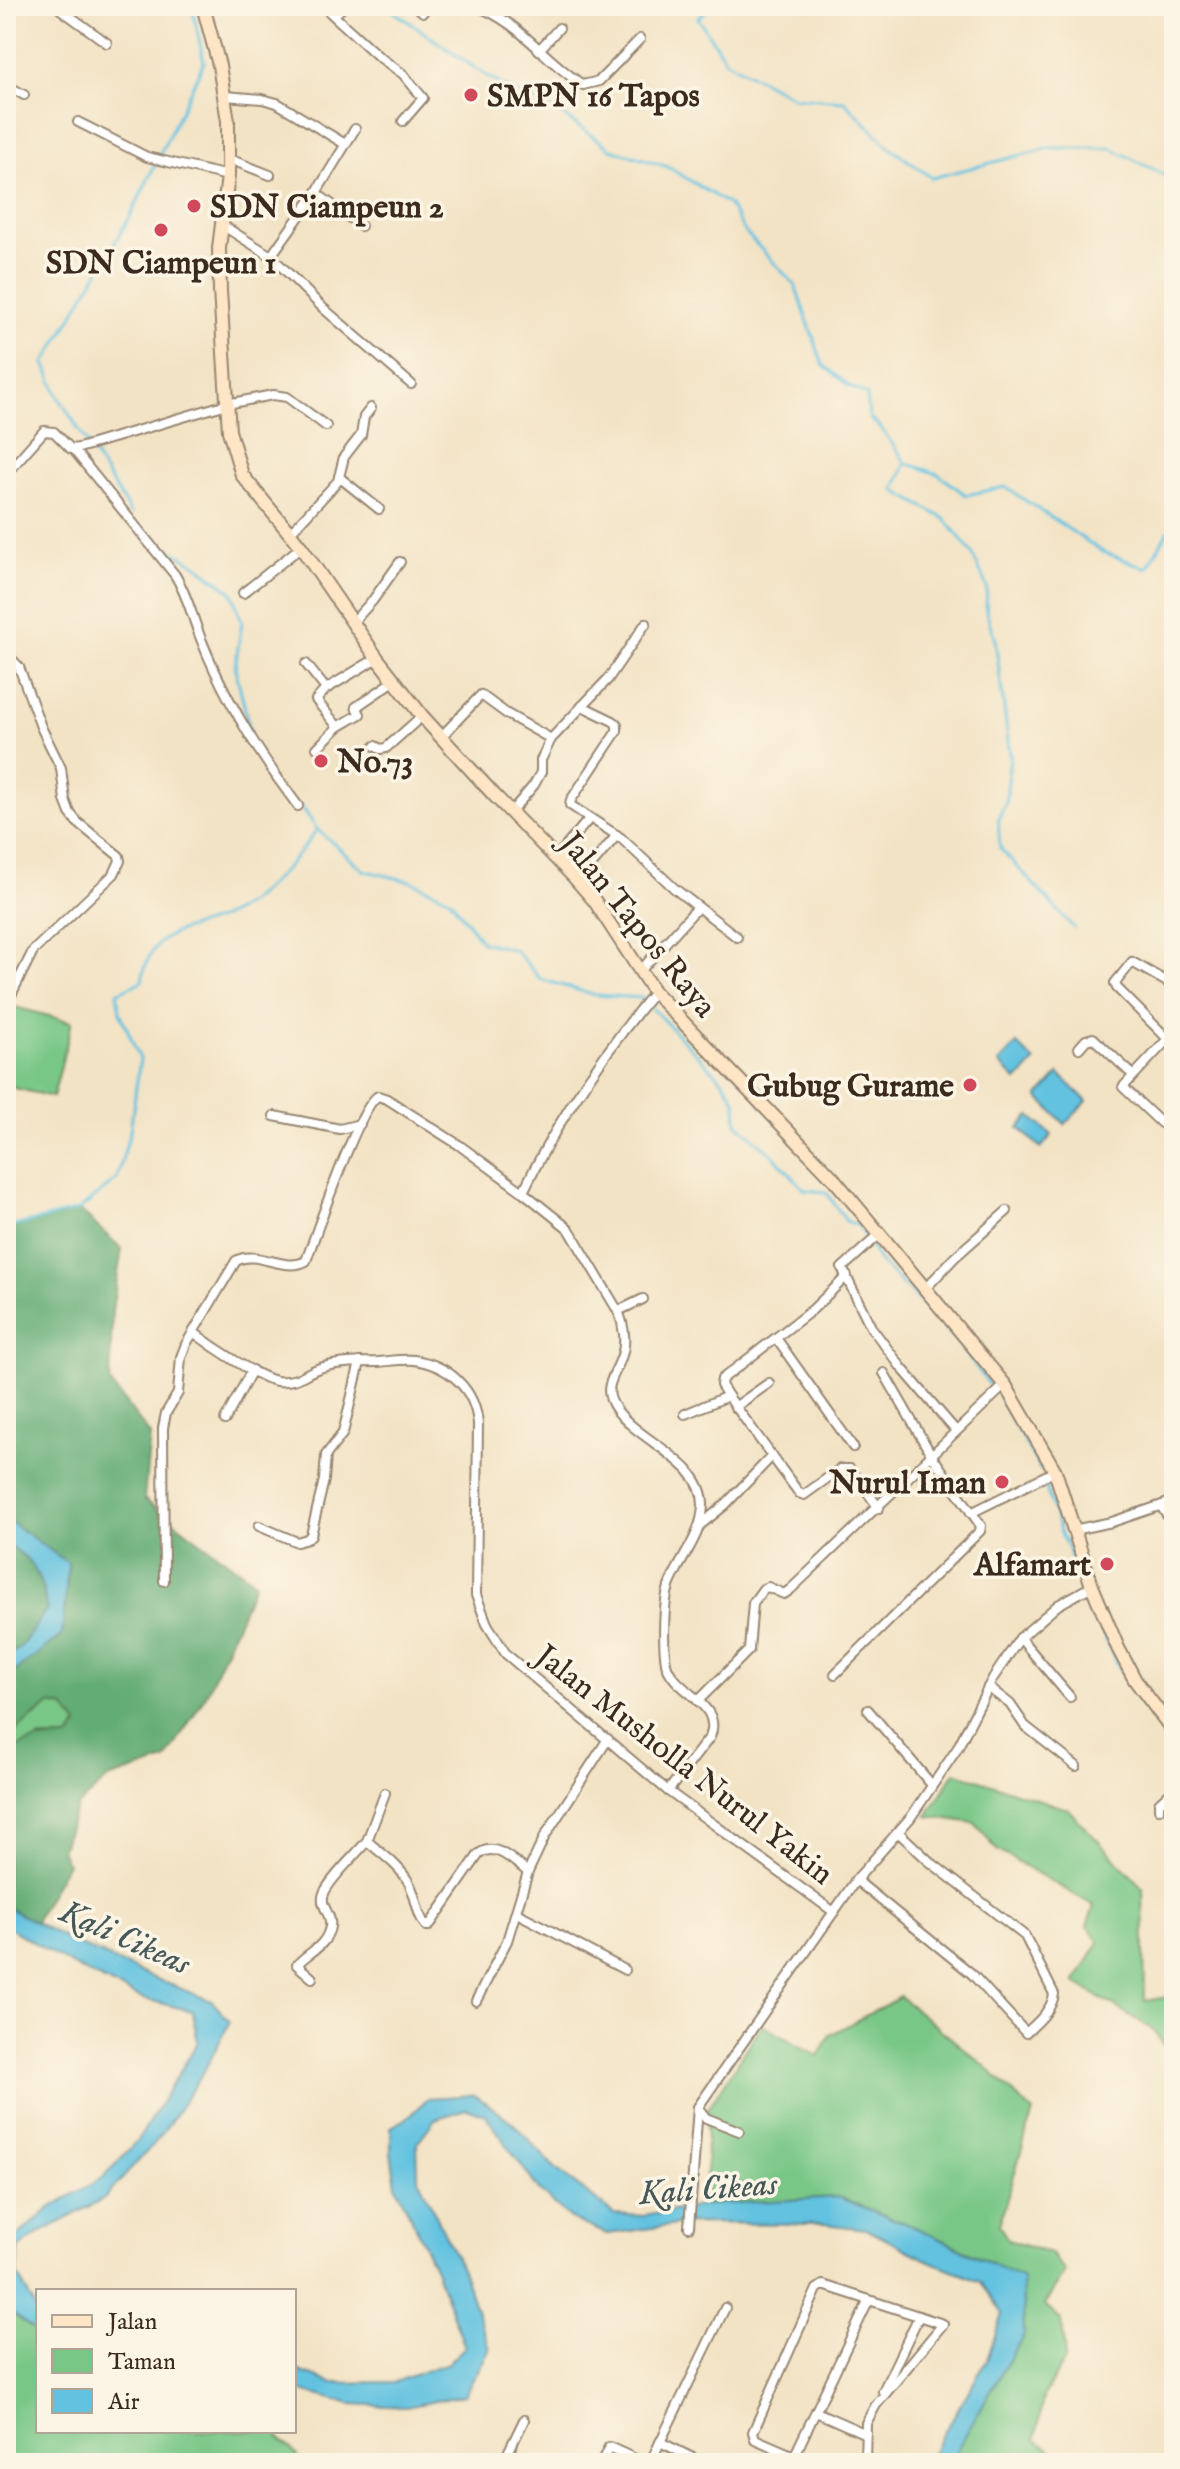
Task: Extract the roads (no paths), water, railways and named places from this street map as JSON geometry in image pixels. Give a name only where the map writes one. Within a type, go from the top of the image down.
[{"type":"main road","name":"Jalan Tapos Raya","points":[[203,6],[225,96],[229,159],[222,225],[220,291],[227,404],[232,442],[242,475],[301,547],[377,658],[440,738],[594,900],[640,971],[650,996],[833,1178],[877,1237],[1005,1385],[1055,1471],[1091,1586],[1135,1680],[1174,1732]]},
{"type":"street","points":[[56,6],[107,43]]},
{"type":"street","points":[[323,6],[378,56],[403,74],[423,98],[403,121]]},
{"type":"street","points":[[334,15],[344,6]]},
{"type":"street","points":[[476,6],[511,24],[568,74],[587,85],[599,81],[640,39]]},
{"type":"street","points":[[539,50],[559,28]]},
{"type":"street","points":[[6,85],[24,95]]},
{"type":"street","points":[[225,96],[277,103],[345,144]]},
{"type":"street","points":[[78,122],[159,160],[228,176]]},
{"type":"street","points":[[271,256],[316,193],[355,129]]},
{"type":"street","points":[[229,159],[270,175]]},
{"type":"street","points":[[316,193],[361,226]]},
{"type":"street","points":[[222,225],[271,256],[323,308],[411,384]]},
{"type":"street","points":[[6,474],[44,431],[54,432],[68,447],[76,449],[227,404],[279,395],[326,426]]},
{"type":"street","points":[[290,533],[339,477],[344,457],[361,435],[364,417],[371,408]]},
{"type":"street","points":[[76,449],[175,575],[186,594],[201,639],[250,736],[298,806]]},
{"type":"street","points":[[339,477],[379,509]]},
{"type":"street","points":[[243,593],[301,547]]},
{"type":"street","points":[[353,622],[400,562]]},
{"type":"street","points":[[511,812],[534,785],[551,739],[617,667],[646,623]]},
{"type":"street","points":[[6,653],[19,667],[41,727],[61,768],[70,813],[119,856],[120,861],[114,874],[33,951],[6,1005]]},
{"type":"street","points":[[338,727],[316,700],[326,689],[377,658]]},
{"type":"street","points":[[306,664],[326,689]]},
{"type":"street","points":[[317,748],[338,727],[360,714],[356,707],[394,681]]},
{"type":"street","points":[[440,738],[478,696],[489,699],[507,714],[551,739]]},
{"type":"street","points":[[582,706],[613,721],[617,724],[617,731],[570,805],[617,835],[698,907],[737,937]]},
{"type":"street","points":[[375,746],[386,748],[422,716]]},
{"type":"street","points":[[556,858],[589,819]]},
{"type":"street","points":[[578,881],[617,835]]},
{"type":"street","points":[[640,971],[698,907]]},
{"type":"street","points":[[1161,1123],[1123,1088],[1132,1074],[1171,1042],[1115,983],[1132,962],[1174,986]]},
{"type":"street","points":[[523,1192],[552,1138],[608,1049],[650,996]]},
{"type":"street","points":[[1079,1048],[1086,1040],[1093,1038],[1132,1074]]},
{"type":"street","points":[[164,1581],[163,1428],[166,1413],[178,1393],[181,1357],[238,1259],[246,1257],[294,1265],[306,1261],[343,1160],[374,1097],[382,1096],[459,1145],[569,1229],[623,1323],[622,1356],[610,1380],[609,1397],[616,1410],[648,1441],[687,1467],[702,1495],[699,1526],[669,1586],[665,1603],[667,1665],[671,1674],[710,1714],[712,1732],[668,1791]]},
{"type":"street","points":[[274,1116],[340,1129],[360,1124]]},
{"type":"street","points":[[925,1289],[955,1257],[1007,1211]]},
{"type":"street","points":[[877,1237],[842,1267],[871,1327],[956,1431]]},
{"type":"street","points":[[847,1276],[812,1310],[722,1379],[721,1385],[799,1493],[804,1495],[840,1469],[850,1469],[879,1508]]},
{"type":"street","points":[[618,1311],[643,1299]]},
{"type":"street","name":"Jalan Musholla Nurul Yakin","points":[[193,1332],[252,1370],[274,1380],[293,1381],[321,1368],[360,1362],[410,1360],[429,1363],[469,1392],[476,1408],[478,1424],[474,1581],[480,1609],[506,1654],[668,1791],[834,1912]]},
{"type":"street","points":[[776,1338],[853,1447]]},
{"type":"street","points":[[259,1526],[297,1542],[311,1535],[324,1480],[326,1455],[343,1433],[360,1362]]},
{"type":"street","points":[[225,1420],[252,1370]]},
{"type":"street","points":[[835,1674],[980,1531],[979,1521],[932,1456],[884,1373]]},
{"type":"street","points":[[735,1407],[769,1383]]},
{"type":"street","points":[[698,1701],[749,1650],[753,1603],[763,1589],[768,1587],[784,1594],[879,1508],[1005,1385]]},
{"type":"street","points":[[685,1414],[728,1396]]},
{"type":"street","points":[[699,1526],[725,1505],[772,1456]]},
{"type":"street","points":[[971,1513],[1055,1471]]},
{"type":"street","points":[[1073,1530],[1112,1522],[1174,1501]]},
{"type":"street","points":[[1161,1506],[1174,1526]]},
{"type":"street","points":[[689,2227],[698,2107],[856,1880],[898,1832],[957,1749],[988,1687],[1020,1638],[1034,1623],[1091,1586]]},
{"type":"street","points":[[1020,1638],[1070,1697]]},
{"type":"street","points":[[988,1687],[1010,1704],[1025,1726],[1076,1766]]},
{"type":"street","points":[[868,1710],[932,1785]]},
{"type":"street","points":[[476,2001],[507,1941],[528,1872],[545,1836],[608,1739]]},
{"type":"street","points":[[1159,1809],[1159,1803],[1174,1789]]},
{"type":"street","points":[[312,1978],[297,1965],[317,1950],[329,1929],[330,1920],[322,1904],[325,1892],[367,1841],[385,1793]]},
{"type":"street","points":[[856,1880],[972,1974],[1026,2033],[1044,2016],[1054,2000],[1054,1994],[1025,1936],[958,1885],[898,1832]]},
{"type":"street","points":[[367,1841],[407,1880],[421,1921],[426,1926],[483,1850],[495,1849],[528,1872]]},
{"type":"street","points":[[517,1913],[625,1970]]},
{"type":"street","points":[[698,2107],[706,2118],[739,2131]]},
{"type":"street","points":[[810,2463],[793,2459],[755,2439],[753,2432],[817,2289],[823,2285],[943,2324],[876,2405]]},
{"type":"street","points":[[793,2459],[869,2300]]},
{"type":"street","points":[[601,2463],[609,2447],[647,2463],[725,2308]]},
{"type":"street","points":[[865,2463],[866,2423],[919,2316]]},
{"type":"street","points":[[816,2412],[866,2434]]},
{"type":"street","points":[[503,2463],[524,2420]]},
{"type":"street","points":[[660,2442],[703,2463]]},
{"type":"water","points":[[1017,1044],[1035,1062],[1017,1081],[999,1063]]},
{"type":"water","points":[[1059,1074],[1087,1101],[1065,1124],[1038,1097]]},
{"type":"water","points":[[1030,1116],[1052,1135],[1041,1148],[1019,1128]]},
{"type":"water","points":[[6,1519],[68,1563],[62,1635],[6,1678],[6,1657],[21,1647],[47,1609],[36,1571],[24,1556],[6,1544]]},
{"type":"water","points":[[6,1907],[71,1941],[212,2001],[230,2022],[203,2073],[160,2137],[105,2198],[38,2234],[18,2249],[17,2274],[36,2308],[36,2331],[12,2313],[6,2294],[6,2246],[50,2208],[104,2177],[140,2137],[198,2042],[192,2011],[140,1998],[75,1967],[6,1926]]},
{"type":"water","points":[[475,2095],[512,2122],[556,2169],[614,2214],[643,2216],[706,2205],[838,2197],[919,2229],[1022,2278],[1024,2334],[949,2463],[926,2463],[987,2360],[1002,2314],[981,2282],[923,2258],[866,2229],[824,2224],[691,2223],[607,2234],[570,2219],[539,2190],[485,2114],[466,2109],[435,2119],[417,2143],[418,2178],[462,2270],[490,2349],[464,2395],[406,2407],[351,2404],[296,2390],[296,2370],[332,2383],[395,2382],[448,2363],[465,2347],[435,2269],[396,2185],[391,2153],[391,2127],[406,2119],[428,2098]]},
{"type":"waterway","points":[[131,514],[58,396],[45,363],[132,213],[204,62],[192,6]]},
{"type":"waterway","points":[[386,6],[482,73],[521,96],[561,114],[611,149],[668,167],[728,204],[745,232],[795,285],[823,365],[849,386],[867,395],[869,418],[881,428],[906,463],[894,490],[945,519],[972,553],[987,587],[986,612],[995,639],[1010,755],[1006,803],[998,819],[1000,848],[1074,928]]},
{"type":"waterway","points":[[711,6],[698,18],[726,61],[793,97],[844,101],[888,146],[932,178],[1049,148],[1111,148],[1174,180]]},
{"type":"waterway","points":[[793,6],[815,9]]},
{"type":"waterway","points":[[906,463],[938,474],[966,495],[1005,487],[1103,552],[1147,568],[1168,531],[1174,532]]},
{"type":"waterway","points":[[150,539],[195,564],[232,592],[242,622],[235,667],[250,731]]},
{"type":"waterway","points":[[302,807],[317,829],[363,870],[413,882],[450,899],[482,942],[515,950],[540,979],[595,995],[642,998],[724,1082],[736,1101],[737,1123],[775,1157],[805,1190],[826,1192],[846,1221],[859,1226],[879,1261],[945,1326],[992,1388]]},
{"type":"waterway","points":[[6,1228],[79,1210],[117,1179],[130,1131],[140,1059],[120,1012],[117,993],[142,981],[147,961],[167,938],[224,917],[260,893],[292,862],[317,829]]},
{"type":"waterway","points":[[1000,1399],[1040,1469]]},
{"type":"waterway","points":[[1044,1481],[1060,1531],[1104,1637],[1125,1679],[1174,1744]]},
{"type":"place","name":"SMPN 16 Tapos","points":[[471,95]]},
{"type":"place","name":"SDN Ciampeun 2","points":[[194,206]]},
{"type":"place","name":"SDN Ciampeun 1","points":[[161,230]]},
{"type":"place","name":"No.73","points":[[321,761]]},
{"type":"place","name":"Gubug Gurame","points":[[970,1085]]},
{"type":"place","name":"Nurul Iman","points":[[1002,1482]]},
{"type":"place","name":"Alfamart","points":[[1107,1564]]},
{"type":"water label","name":"Kali Cikeas","points":[[126,1936]]},
{"type":"water label","name":"Kali Cikeas","points":[[708,2187]]}]
